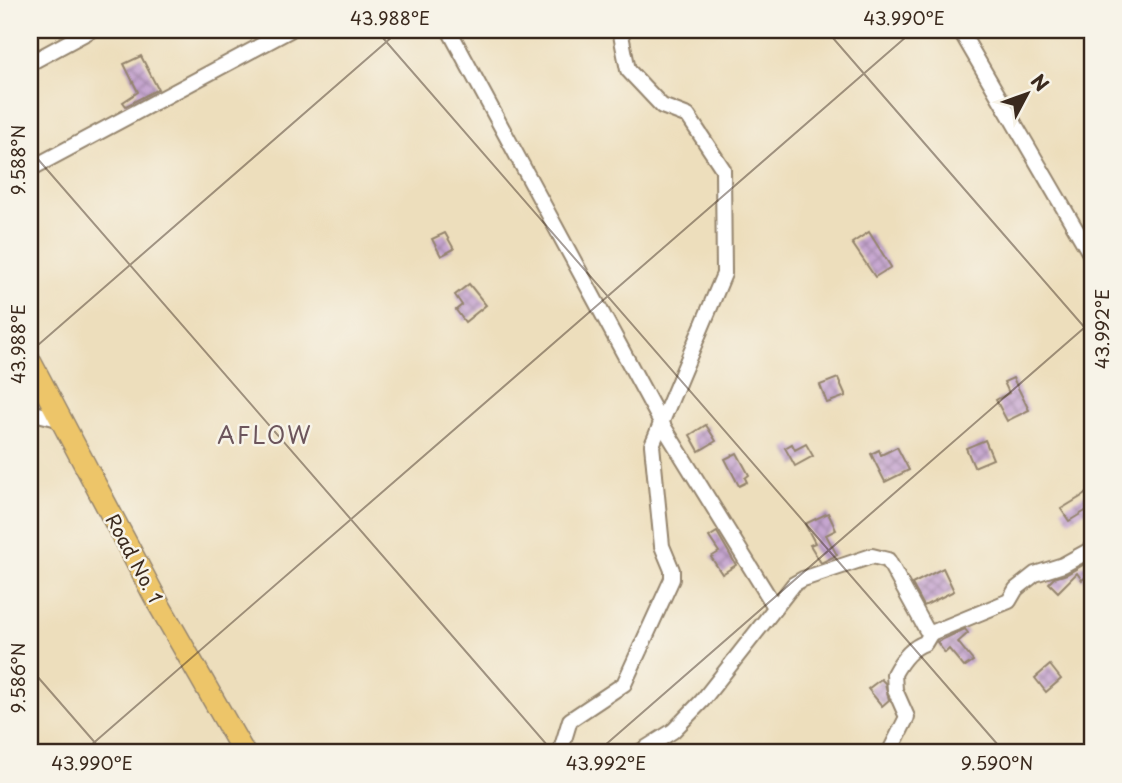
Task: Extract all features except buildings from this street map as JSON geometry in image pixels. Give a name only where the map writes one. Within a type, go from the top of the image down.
[{"type":"highway","name":"Road No. 1","points":[[30,361],[158,603],[244,753]]},
{"type":"street","points":[[30,63],[92,30]]},
{"type":"street","points":[[30,169],[290,30]]},
{"type":"street","points":[[449,30],[662,424],[775,607]]},
{"type":"street","points":[[560,753],[570,720],[624,684],[671,579],[672,570],[662,546],[652,445],[724,274],[723,169],[688,116],[662,106],[628,70],[620,30]]},
{"type":"street","points":[[960,30],[1092,257]]},
{"type":"street","points":[[30,412],[62,419]]},
{"type":"street","points":[[889,753],[907,717],[895,690],[894,674],[905,656],[916,646],[925,643],[931,633],[1009,601],[1016,589],[1035,574],[1063,565],[1092,549]]},
{"type":"street","points":[[638,753],[673,731],[702,701],[794,584],[872,556],[888,560],[902,589],[931,633]]},
{"type":"district","name":"AFLOW","points":[[265,434]]}]
